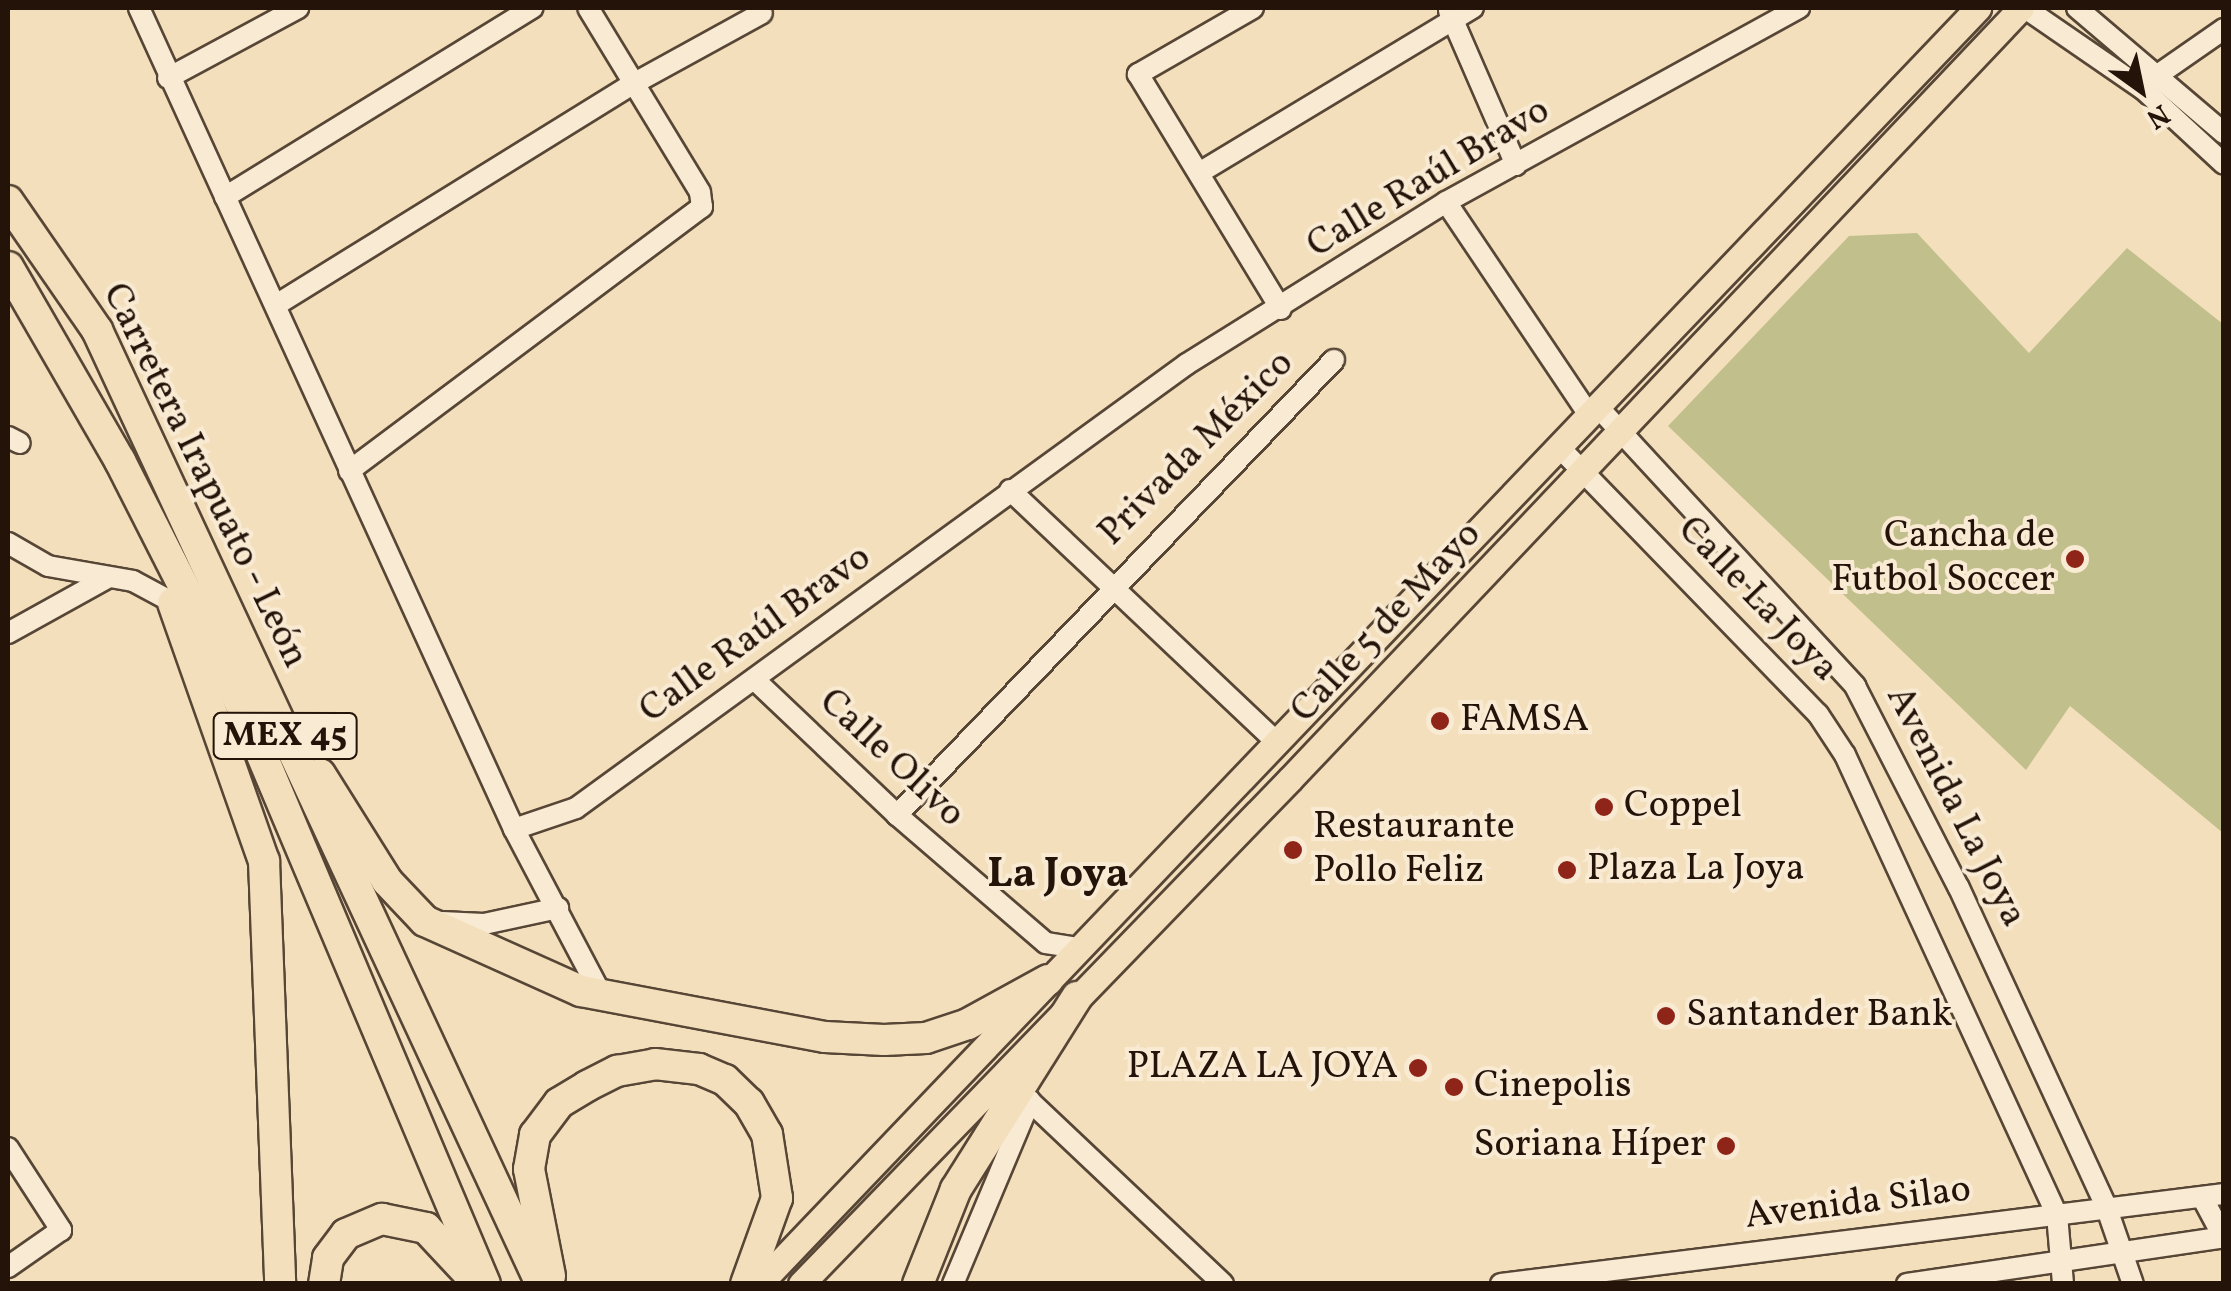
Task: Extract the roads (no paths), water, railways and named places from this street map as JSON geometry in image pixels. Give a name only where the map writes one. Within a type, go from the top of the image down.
[{"type":"highway","name":"Carretera Irapuato - León","points":[[8,201],[97,330],[541,1284]]},
{"type":"highway","name":"Carretera Irapuato - León","points":[[8,268],[78,385],[226,670],[485,1284]]},
{"type":"highway","points":[[78,385],[174,604],[264,861],[280,1284]]},
{"type":"highway","points":[[256,676],[387,880],[425,921],[522,968],[601,994],[825,1037],[884,1040],[926,1038],[968,1024],[1048,980]]},
{"type":"highway","points":[[918,1284],[956,1189],[1024,1096],[1077,997]]},
{"type":"highway","points":[[552,1284],[529,1168],[535,1135],[559,1103],[586,1086],[617,1071],[655,1064],[699,1069],[725,1080],[749,1102],[767,1134],[777,1198],[746,1284]]},
{"type":"highway","points":[[324,1284],[328,1258],[346,1234],[382,1220],[426,1228],[476,1284]]},
{"type":"main road","name":"Calle 5 de Mayo","points":[[801,1284],[2023,8]]},
{"type":"main road","name":"Calle 5 de Mayo","points":[[759,1284],[1273,739],[1559,447],[1968,11]]},
{"type":"street","points":[[139,8],[514,829],[601,994]]},
{"type":"street","points":[[168,78],[298,8]]},
{"type":"street","points":[[225,197],[532,8]]},
{"type":"street","points":[[349,470],[702,207],[700,192],[588,8]]},
{"type":"street","points":[[1254,8],[1138,74],[1281,309]]},
{"type":"street","points":[[1199,173],[1451,13],[1473,8]]},
{"type":"street","name":"Calle Raúl Bravo","points":[[514,829],[576,808],[756,681],[1010,490],[1187,364],[1281,309],[1446,202],[1800,8]]},
{"type":"street","points":[[2023,8],[2143,89],[2224,164]]},
{"type":"street","points":[[2077,8],[2158,71],[2224,133]]},
{"type":"street","points":[[1968,11],[1991,43]]},
{"type":"street","points":[[276,305],[633,84],[762,13]]},
{"type":"street","points":[[1451,13],[1516,165]]},
{"type":"street","points":[[2143,89],[2158,71],[2224,28]]},
{"type":"street","points":[[1446,202],[1593,411]]},
{"type":"street","name":"Privada México","points":[[896,816],[1110,587],[1334,360]]},
{"type":"street","name":"Avenida La Joya","points":[[1593,411],[1620,431],[1855,686],[1944,856],[2107,1209],[2118,1253],[2133,1284]]},
{"type":"street","name":"Calle La Joya","points":[[1559,447],[1818,714],[1845,755],[2057,1215],[2062,1273]]},
{"type":"street","points":[[1010,490],[1273,739]]},
{"type":"street","points":[[8,543],[48,566],[133,580],[174,604]]},
{"type":"street","points":[[8,634],[109,577]]},
{"type":"street","name":"Calle Olivo","points":[[756,681],[896,816],[1046,943],[1079,948]]},
{"type":"street","points":[[425,921],[484,924],[558,908]]},
{"type":"street","points":[[952,1284],[1024,1096],[1223,1284]]},
{"type":"street","points":[[8,1148],[62,1230],[8,1267]]},
{"type":"street","points":[[1907,1284],[2062,1273],[2118,1253],[2223,1237],[2213,1196]]},
{"type":"street","name":"Avenida Silao","points":[[1502,1284],[1587,1278],[2213,1196]]},
{"type":"place","name":"Cancha de Futbol Soccer","points":[[2075,559]]},
{"type":"place","name":"FAMSA","points":[[1440,721]]},
{"type":"place","name":"Coppel","points":[[1604,807]]},
{"type":"place","name":"Restaurante Pollo Feliz","points":[[1293,850]]},
{"type":"place","name":"Plaza La Joya","points":[[1567,870]]},
{"type":"place","name":"Santander Bank","points":[[1666,1016]]},
{"type":"place","name":"PLAZA LA JOYA","points":[[1418,1068]]},
{"type":"place","name":"Cinepolis","points":[[1454,1087]]},
{"type":"place","name":"Soriana Híper","points":[[1726,1146]]},
{"type":"district","name":"La Joya","points":[[1058,876]]}]
